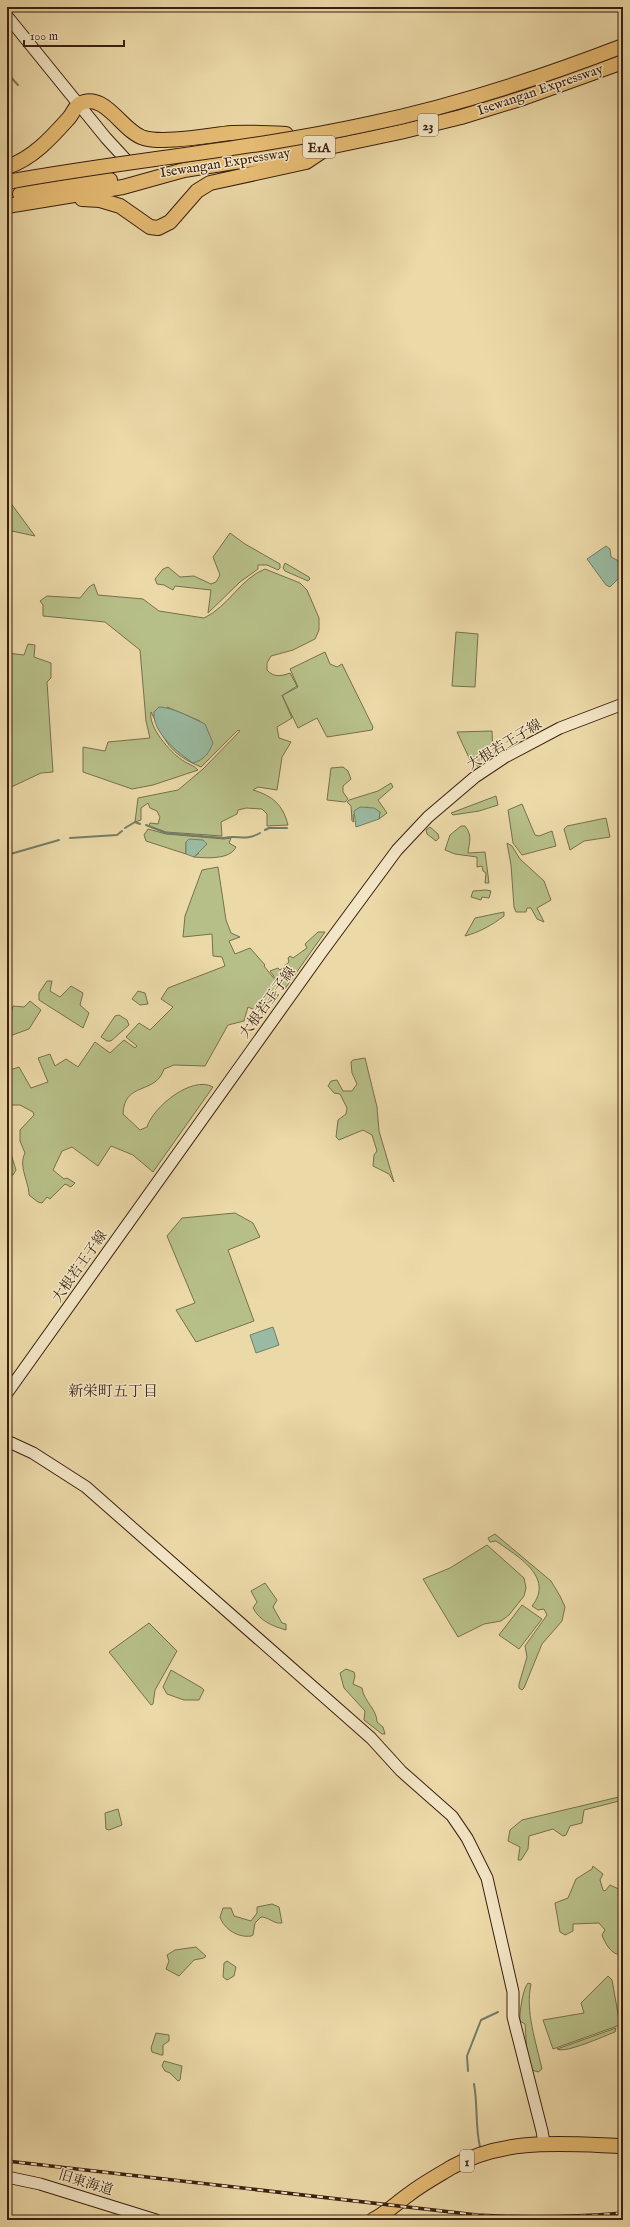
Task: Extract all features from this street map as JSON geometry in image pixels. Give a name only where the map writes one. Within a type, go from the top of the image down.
[{"type":"highway","name":"23","points":[[7,181],[235,144],[286,134],[316,132],[439,105],[533,77],[623,43]]},
{"type":"highway","name":"Isewangan Expressway","points":[[7,181],[368,124],[463,100],[514,85],[623,46]]},
{"type":"highway","name":"23","points":[[8,205],[123,187],[184,170],[329,147],[461,117],[530,95],[623,61]]},
{"type":"highway","name":"Isewangan Expressway","points":[[8,205],[374,136],[468,113],[525,96],[623,61]]},
{"type":"highway","points":[[7,167],[27,158],[41,146],[69,118],[79,104],[97,101],[105,105],[130,132],[145,139],[175,139],[233,133],[286,134]]},
{"type":"highway","points":[[8,205],[83,199],[100,200],[120,206],[150,228],[158,228],[170,222],[197,190],[210,182],[306,162],[329,147]]},
{"type":"highway","name":"1","points":[[376,2219],[410,2193],[454,2166],[488,2152],[519,2145],[544,2143],[623,2146]]},
{"type":"street","points":[[7,16],[129,163]]},
{"type":"street","name":"大根若王子線","points":[[7,1393],[321,953],[397,850],[428,817],[475,777],[505,757],[553,731],[622,705]]},
{"type":"street","points":[[7,1440],[33,1453],[86,1487],[371,1738],[401,1771],[452,1816],[467,1838],[487,1878],[513,1992],[512,2017],[541,2124],[544,2143]]},
{"type":"street","name":"旧東海道","points":[[7,2177],[40,2184],[156,2220]]},
{"type":"shaded area","points":[[7,498],[35,536],[7,530]]},
{"type":"shaded area","points":[[230,533],[245,544],[280,564],[280,568],[278,570],[267,565],[258,565],[258,569],[240,582],[208,613],[211,590],[175,586],[173,590],[164,585],[157,584],[155,579],[163,569],[168,567],[180,577],[194,576],[211,584],[216,582],[220,575],[213,557]]},
{"type":"shaded area","points":[[606,546],[610,549],[611,557],[617,560],[623,574],[610,587],[606,585],[587,559]]},
{"type":"shaded area","points":[[285,563],[310,579],[308,581],[285,571],[283,568]]},
{"type":"shaded area","points":[[265,569],[300,583],[307,590],[319,618],[319,630],[315,639],[293,650],[271,656],[267,663],[267,670],[270,673],[281,675],[290,673],[297,686],[283,695],[298,687],[290,669],[325,652],[330,664],[337,667],[342,664],[373,727],[372,730],[327,737],[317,718],[298,728],[282,695],[292,718],[277,727],[279,738],[291,742],[282,757],[277,790],[258,787],[253,790],[272,798],[276,802],[283,812],[288,825],[267,826],[267,814],[262,809],[246,808],[238,810],[237,814],[221,822],[222,836],[166,832],[149,826],[150,823],[158,824],[160,817],[157,811],[150,808],[148,803],[141,808],[141,820],[135,822],[138,798],[178,790],[203,769],[240,731],[238,730],[201,767],[181,757],[169,746],[151,712],[153,725],[161,739],[177,756],[198,770],[153,785],[132,789],[83,772],[83,747],[105,751],[108,742],[150,738],[146,721],[140,650],[105,622],[43,616],[43,605],[40,601],[47,596],[80,598],[89,587],[94,584],[98,595],[143,599],[159,611],[204,618],[220,607],[256,573]],"holes":[[[167,707],[200,721],[186,758]]]},
{"type":"shaded area","points":[[456,632],[478,634],[475,687],[452,686]]},
{"type":"shaded area","points":[[28,644],[35,645],[34,657],[51,663],[51,678],[47,682],[53,772],[41,773],[7,789],[7,653],[24,655]]},
{"type":"shaded area","points":[[159,707],[176,711],[205,724],[213,743],[208,753],[203,758],[193,763],[180,754],[167,741],[154,720],[154,712]]},
{"type":"shaded area","points":[[492,731],[493,755],[478,766],[471,762],[457,732]]},
{"type":"shaded area","points":[[343,767],[348,771],[351,779],[343,786],[343,792],[348,799],[345,802],[327,800],[331,768]]},
{"type":"shaded area","points":[[391,783],[393,787],[378,800],[387,813],[379,819],[380,812],[367,807],[353,815],[354,822],[352,821],[351,806],[347,802],[349,800],[378,791]]},
{"type":"shaded area","points":[[496,796],[498,805],[479,811],[453,815],[451,813]]},
{"type":"shaded area","points":[[522,804],[535,835],[539,836],[552,831],[556,846],[522,855],[513,843],[508,810]]},
{"type":"shaded area","points":[[360,807],[374,808],[380,812],[379,819],[356,827],[354,811]]},
{"type":"shaded area","points":[[606,818],[610,837],[584,841],[570,850],[564,829],[567,826]]},
{"type":"shaded area","points":[[461,826],[465,826],[469,833],[470,839],[468,853],[485,852],[489,883],[485,883],[486,873],[483,871],[482,866],[477,867],[477,857],[455,854],[445,850],[450,835]]},
{"type":"shaded area","points":[[430,827],[438,834],[439,838],[436,841],[427,834],[426,830]]},
{"type":"shaded area","points":[[148,829],[166,834],[224,839],[231,838],[229,843],[236,847],[229,854],[223,856],[211,858],[194,857],[199,853],[186,842],[186,854],[146,841],[144,835]]},
{"type":"shaded area","points":[[189,839],[203,840],[207,844],[194,857],[186,854],[186,842]]},
{"type":"shaded area","points":[[507,843],[512,846],[520,859],[544,881],[551,900],[537,908],[544,922],[537,919],[531,908],[527,908],[526,912],[516,912],[514,907],[511,865]]},
{"type":"shaded area","points":[[218,867],[226,920],[231,933],[240,937],[229,941],[235,954],[250,948],[265,965],[264,966],[276,981],[278,988],[274,999],[255,1010],[248,1007],[244,1021],[228,1025],[205,1066],[174,1065],[164,1069],[160,1077],[154,1082],[134,1092],[129,1097],[125,1104],[123,1114],[140,1130],[147,1127],[151,1119],[165,1102],[184,1089],[195,1085],[204,1084],[213,1087],[153,1172],[133,1155],[111,1146],[98,1166],[72,1147],[62,1151],[53,1170],[64,1179],[67,1178],[75,1183],[71,1187],[65,1184],[50,1199],[47,1197],[42,1203],[38,1202],[29,1195],[23,1169],[23,1158],[25,1153],[20,1141],[20,1130],[34,1115],[33,1112],[20,1105],[7,1105],[7,1071],[19,1067],[31,1088],[48,1082],[38,1058],[50,1054],[55,1066],[66,1059],[78,1067],[95,1042],[110,1053],[124,1040],[135,1048],[137,1046],[126,1037],[139,1023],[150,1030],[173,1007],[161,999],[168,988],[225,966],[222,957],[213,956],[212,934],[183,937],[185,916],[202,870]]},
{"type":"shaded area","points":[[473,891],[491,891],[489,898],[482,897],[481,900],[471,897]]},
{"type":"shaded area","points":[[504,912],[504,916],[490,925],[465,936],[475,918]]},
{"type":"shaded area","points":[[318,932],[325,932],[284,990],[270,971],[278,968],[280,970],[289,962],[288,958],[290,956],[293,958],[307,948],[305,944]]},
{"type":"shaded area","points":[[47,981],[52,981],[50,991],[60,997],[71,986],[83,993],[80,1005],[89,1013],[83,1028],[39,1000],[39,993]]},
{"type":"shaded area","points":[[138,991],[145,993],[148,1004],[140,1005],[132,999]]},
{"type":"shaded area","points":[[30,1001],[41,1010],[29,1029],[7,1037],[7,1026],[13,1006],[24,1007]]},
{"type":"shaded area","points":[[119,1015],[127,1020],[129,1025],[111,1041],[107,1041],[101,1037],[115,1016]]},
{"type":"shaded area","points":[[365,1058],[377,1107],[379,1131],[394,1182],[389,1174],[373,1166],[374,1155],[377,1151],[372,1135],[363,1130],[339,1140],[336,1137],[338,1120],[346,1114],[347,1108],[340,1094],[334,1093],[328,1086],[331,1081],[337,1080],[343,1091],[352,1091],[357,1084],[352,1073],[351,1062],[353,1060]]},
{"type":"shaded area","points":[[7,1141],[16,1170],[13,1175],[7,1178]]},
{"type":"shaded area","points":[[235,1213],[253,1223],[260,1237],[228,1250],[254,1321],[196,1342],[176,1310],[195,1303],[167,1236],[182,1218]]},
{"type":"shaded area","points":[[273,1327],[279,1345],[256,1353],[250,1335]]},
{"type":"shaded area","points":[[495,1534],[551,1581],[565,1607],[562,1621],[542,1644],[522,1690],[519,1688],[519,1684],[527,1657],[525,1646],[547,1615],[544,1609],[538,1610],[532,1606],[538,1595],[539,1586],[536,1577],[530,1568],[514,1553],[496,1541],[490,1542],[488,1538]]},
{"type":"shaded area","points":[[487,1545],[524,1578],[526,1588],[524,1596],[509,1615],[501,1621],[484,1624],[458,1637],[423,1579],[450,1568]]},
{"type":"shaded area","points":[[265,1583],[277,1600],[273,1607],[282,1623],[286,1624],[286,1630],[276,1627],[263,1620],[253,1608],[257,1602],[251,1591]]},
{"type":"shaded area","points":[[522,1605],[542,1619],[519,1649],[499,1635]]},
{"type":"shaded area","points":[[149,1623],[177,1651],[155,1690],[153,1704],[151,1705],[109,1652]]},
{"type":"shaded area","points":[[346,1669],[354,1672],[355,1676],[353,1684],[362,1688],[365,1697],[375,1713],[377,1722],[383,1727],[385,1734],[382,1734],[364,1720],[365,1711],[344,1688],[340,1673]]},
{"type":"shaded area","points":[[171,1670],[204,1690],[199,1700],[184,1700],[167,1694],[163,1687]]},
{"type":"shaded area","points":[[623,1796],[623,1800],[584,1810],[582,1823],[570,1826],[566,1835],[563,1836],[553,1829],[529,1836],[528,1849],[521,1860],[518,1860],[520,1847],[508,1841],[510,1830],[522,1820]]},
{"type":"shaded area","points":[[118,1809],[122,1825],[109,1830],[106,1829],[105,1813]]},
{"type":"shaded area","points":[[593,1866],[603,1874],[600,1880],[603,1890],[605,1891],[610,1885],[623,1891],[622,1955],[615,1953],[609,1948],[602,1935],[605,1930],[599,1923],[573,1924],[573,1931],[565,1935],[560,1932],[555,1903],[568,1898],[576,1879],[592,1869]]},
{"type":"shaded area","points":[[272,1904],[279,1907],[282,1923],[261,1917],[255,1923],[253,1935],[251,1936],[241,1936],[232,1932],[228,1929],[220,1917],[223,1908],[231,1908],[234,1916],[251,1921],[257,1913],[257,1907]]},
{"type":"shaded area","points":[[196,1947],[206,1956],[204,1958],[194,1960],[179,1976],[166,1969],[169,1961],[167,1955],[175,1950]]},
{"type":"shaded area","points":[[227,1961],[236,1967],[234,1976],[227,1980],[223,1977],[224,1963]]},
{"type":"shaded area","points":[[608,1976],[612,1980],[620,2025],[553,2049],[543,2020],[584,2013],[581,2003]]},
{"type":"shaded area","points":[[528,1983],[531,1984],[529,2005],[530,2016],[542,2069],[538,2072],[532,2070],[527,2052],[525,2024],[520,2021],[524,1990]]},
{"type":"shaded area","points":[[616,2028],[615,2032],[585,2044],[568,2049],[557,2049]]},
{"type":"shaded area","points":[[156,2033],[169,2035],[169,2041],[163,2045],[163,2055],[152,2052],[151,2048]]},
{"type":"shaded area","points":[[164,2061],[182,2066],[180,2080],[178,2081],[170,2073],[165,2071],[162,2066]]},
{"type":"waterway","points":[[7,73],[18,85]]},
{"type":"waterway","points":[[125,828],[135,822],[140,824]]},
{"type":"waterway","points":[[146,825],[166,833],[224,838],[250,837],[260,833]]},
{"type":"waterway","points":[[265,830],[269,828],[287,828]]},
{"type":"waterway","points":[[70,838],[117,835],[122,831]]},
{"type":"waterway","points":[[7,855],[59,840]]},
{"type":"waterway","points":[[468,2071],[467,2056],[481,2020],[498,2012]]},
{"type":"waterway","points":[[474,2084],[480,2147]]},
{"type":"waterway","points":[[7,2218],[19,2217]]},
{"type":"railway","points":[[7,2161],[477,2215],[550,2217],[623,2213]]},
{"type":"district","name":"新栄町五丁目","points":[[113,1391]]}]
